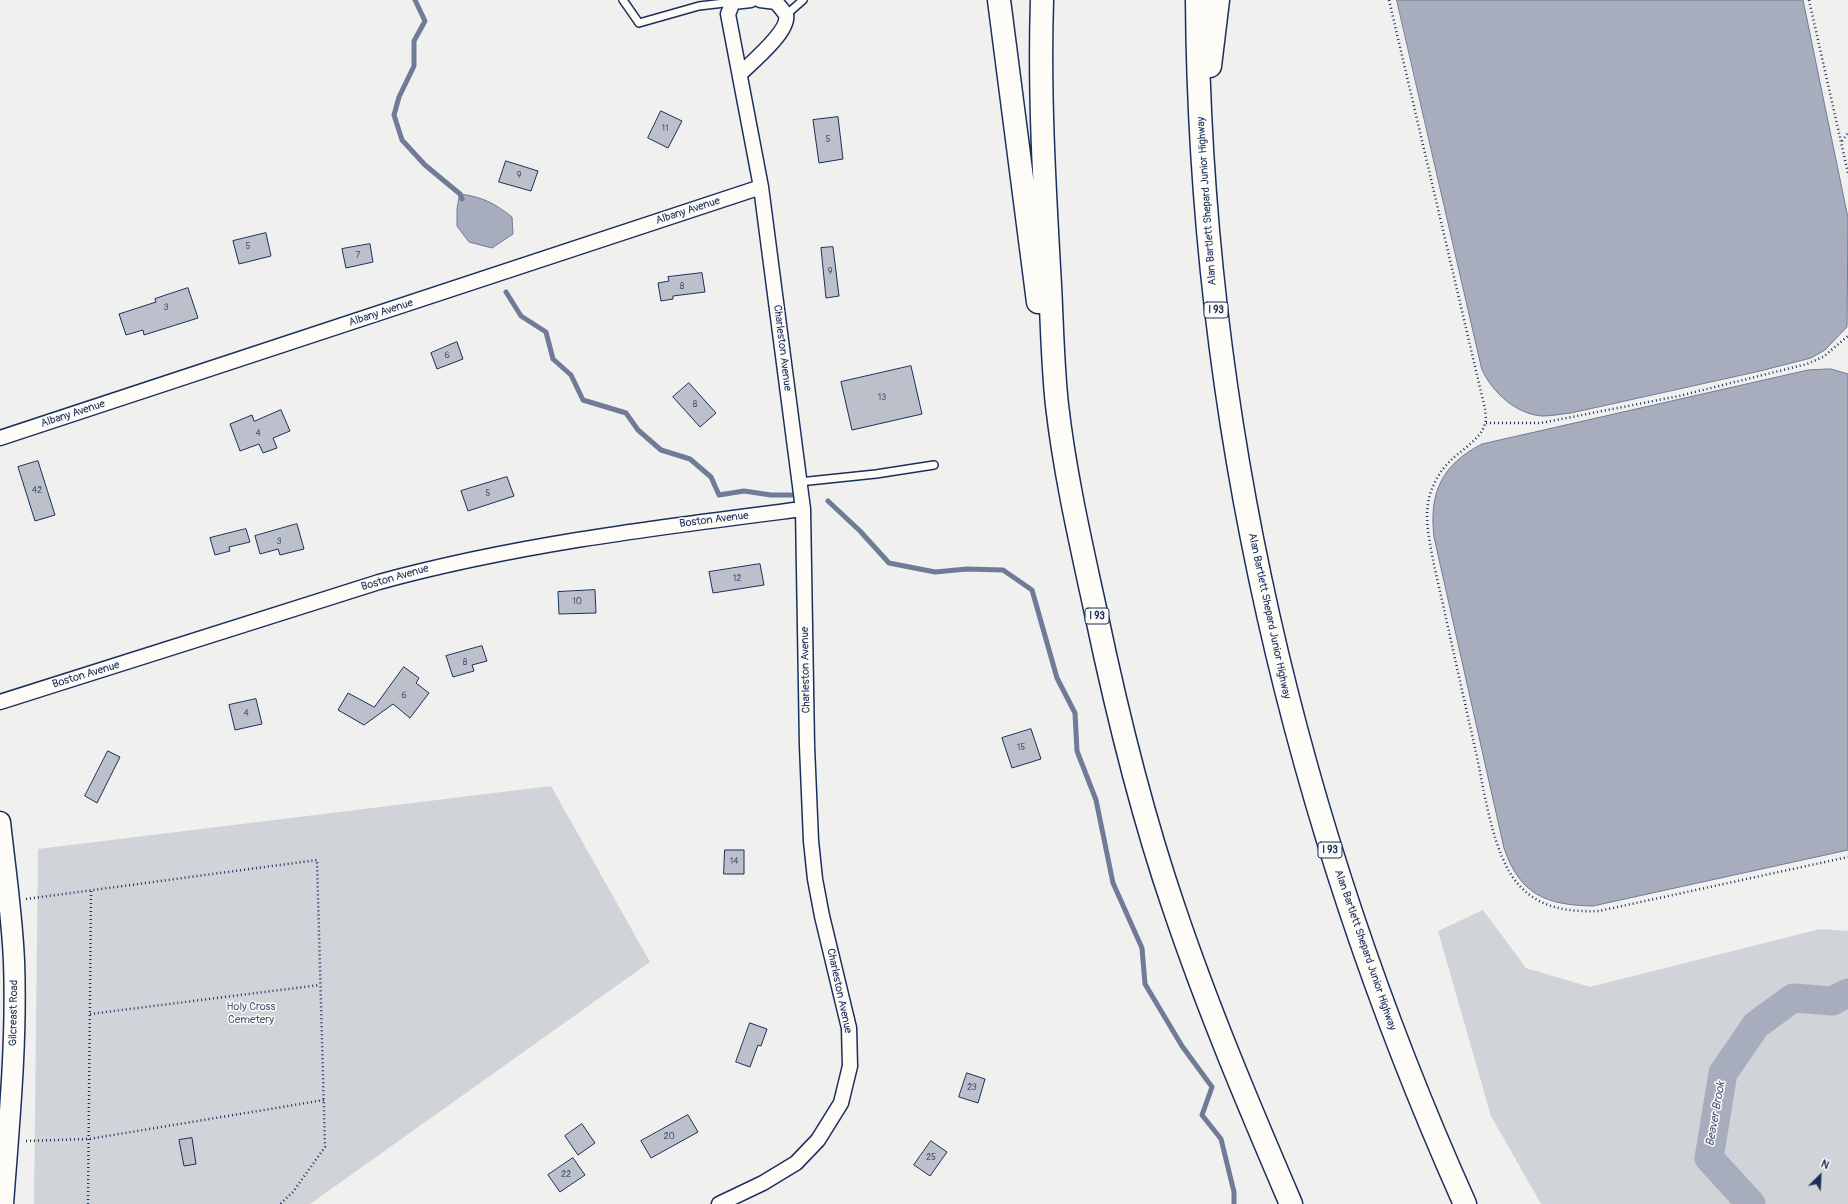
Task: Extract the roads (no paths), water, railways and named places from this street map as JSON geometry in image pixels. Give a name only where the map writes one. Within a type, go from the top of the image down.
[{"type":"highway","points":[[999,0],[1039,314],[1057,404]]},
{"type":"highway","name":"I 93","points":[[1042,0],[1045,198],[1057,404],[1071,499],[1116,704],[1139,796],[1173,906],[1204,996],[1291,1204]]},
{"type":"highway","name":"Alan Bartlett Shepard Junior Highway","points":[[1197,0],[1201,137],[1211,263],[1230,411],[1246,506],[1281,673],[1311,786],[1346,901],[1407,1069],[1465,1204]]},
{"type":"highway","points":[[1201,137],[1218,0]]},
{"type":"street","points":[[734,2],[750,0]]},
{"type":"street","points":[[740,74],[779,34],[785,25],[786,15],[776,2],[760,0]]},
{"type":"street","name":"Charleston Avenue","points":[[718,1204],[764,1183],[796,1163],[818,1140],[841,1102],[850,1066],[850,1028],[822,916],[815,879],[811,841],[807,746],[803,509],[761,187],[728,14],[734,2]]},
{"type":"street","name":"Albany Avenue","points":[[0,438],[761,187]]},
{"type":"street","name":"Boston Avenue","points":[[0,702],[379,582],[434,567],[490,555],[640,530],[803,509]]},
{"type":"street","name":"Gilcreast Road","points":[[0,822],[14,963],[14,1039],[9,1142],[3,1204]]},
{"type":"lane","points":[[624,0],[639,23],[699,6],[734,2]]},
{"type":"lane","points":[[786,15],[803,0]]},
{"type":"lane","points":[[799,482],[876,474],[934,465]]},
{"type":"water","points":[[1397,0],[1803,0],[1848,218],[1847,327],[1825,350],[1811,358],[1760,371],[1571,413],[1542,416],[1514,407],[1492,387],[1482,370]]},
{"type":"water","points":[[460,194],[482,199],[494,204],[506,212],[512,217],[513,234],[492,248],[469,242],[457,226],[457,209]]},
{"type":"water","points":[[1831,369],[1848,374],[1848,850],[1593,906],[1576,905],[1548,900],[1537,894],[1527,887],[1518,877],[1510,864],[1504,848],[1434,537],[1433,521],[1436,494],[1447,471],[1456,461],[1482,444],[1808,370]]},
{"type":"waterway","points":[[415,0],[425,21],[414,41],[414,66],[399,97],[394,115],[402,140],[425,165],[460,194],[462,199]]},
{"type":"waterway","points":[[506,292],[521,316],[546,332],[553,359],[571,375],[583,400],[626,413],[638,430],[661,450],[690,459],[711,477],[719,495],[744,491],[771,495],[792,495]]},
{"type":"waterway","points":[[828,501],[860,531],[889,563],[935,572],[967,569],[1003,570],[1032,590],[1057,678],[1075,713],[1077,751],[1096,800],[1113,883],[1142,948],[1145,984],[1182,1046],[1212,1087],[1202,1115],[1221,1139],[1234,1192],[1234,1204]]},
{"type":"waterway","name":"Beaver Brook","points":[[1751,1204],[1709,1158],[1723,1073],[1756,1025],[1793,998],[1832,1001],[1848,993]]},
{"type":"park label","name":"Holy Cross Cemetery","points":[[251,1013]]}]
